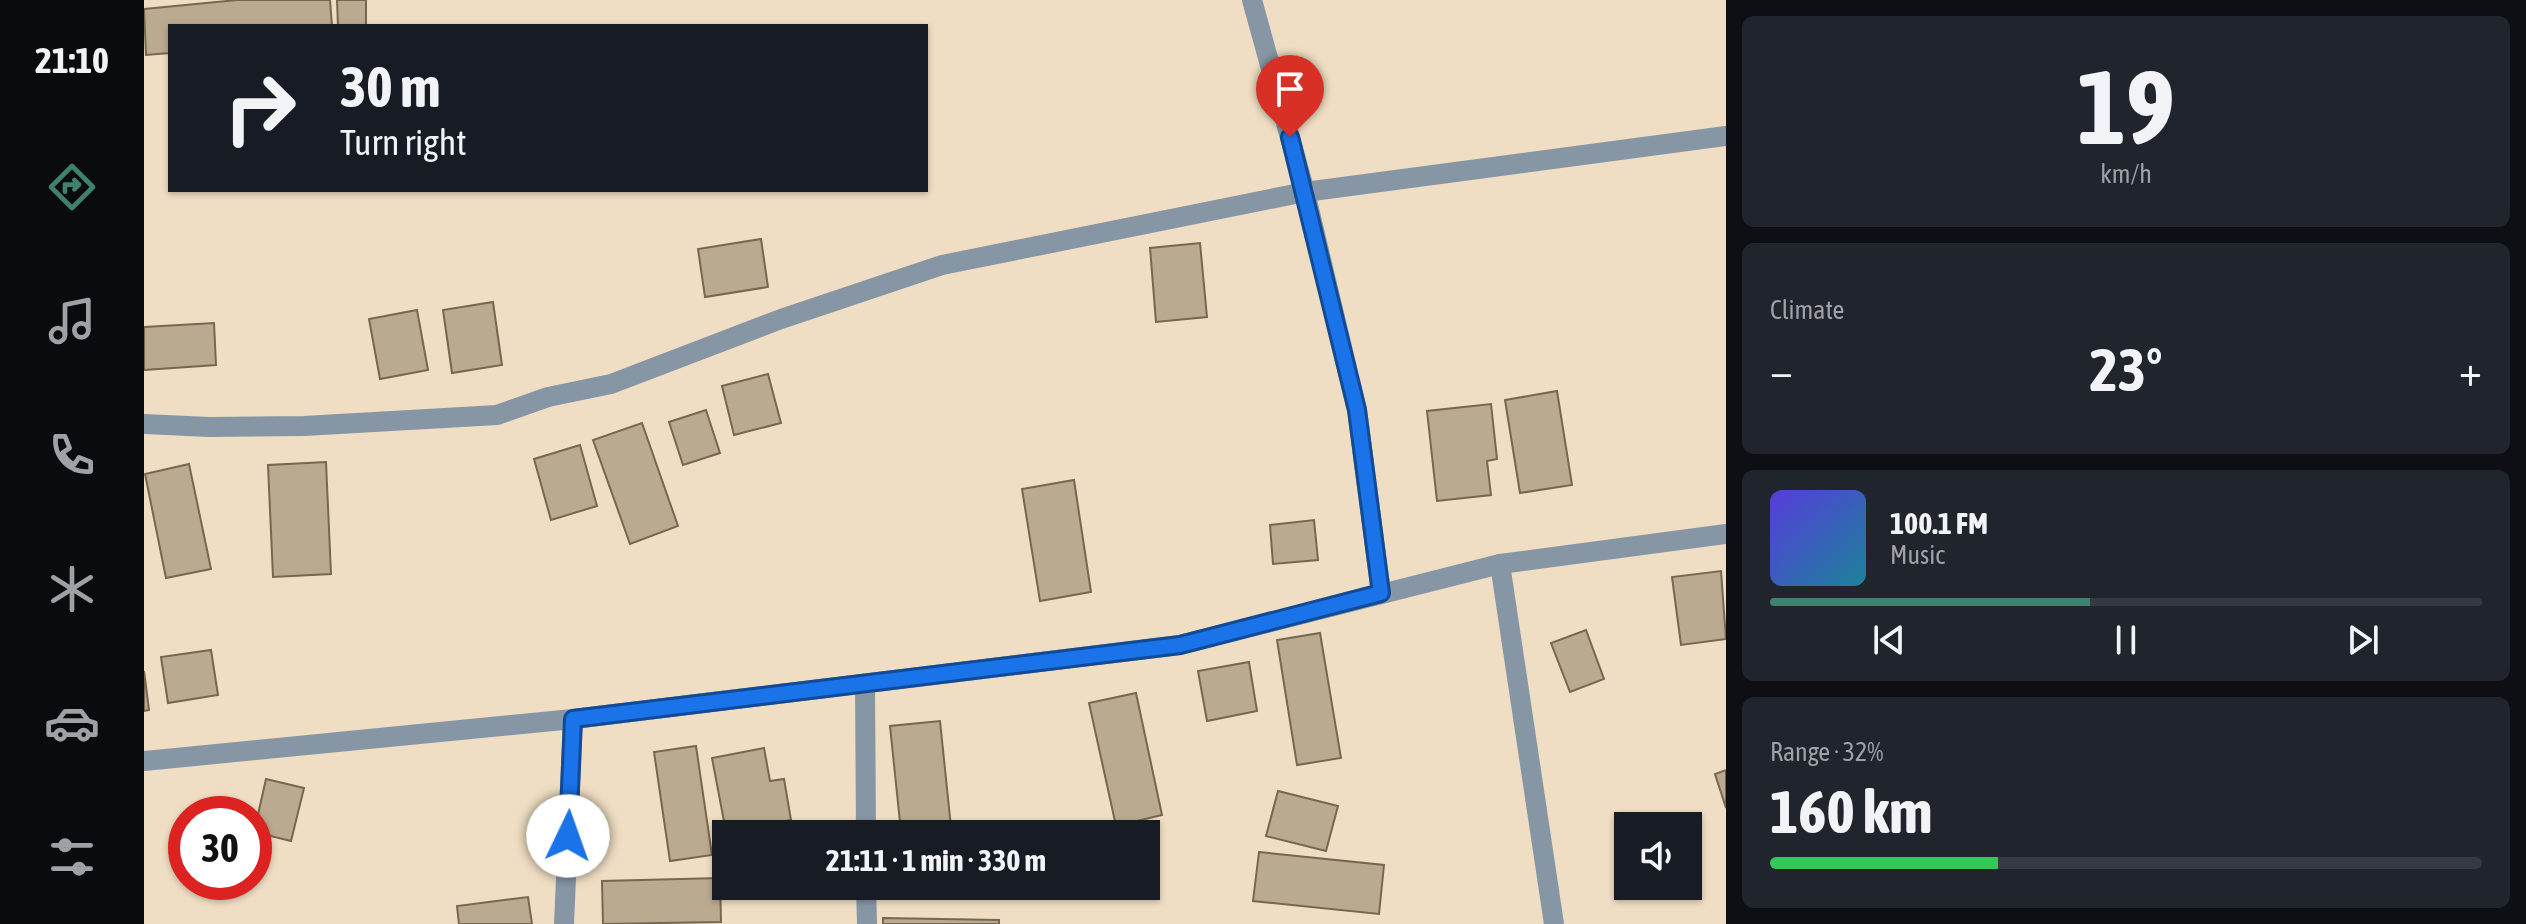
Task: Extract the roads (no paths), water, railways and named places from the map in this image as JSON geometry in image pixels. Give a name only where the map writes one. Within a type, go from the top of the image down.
[{"type":"street","points":[[1252,0],[1305,192],[1357,410],[1381,593]]},
{"type":"street","points":[[144,424],[304,426],[497,415],[548,397],[611,384],[781,319],[942,265],[1305,192],[1726,136]]},
{"type":"street","points":[[144,761],[573,719],[1180,645],[1500,564],[1726,534]]},
{"type":"street","points":[[1500,564],[1554,924]]},
{"type":"street","points":[[865,684],[866,820]]},
{"type":"street","points":[[564,924],[573,719]]},
{"type":"street","points":[[866,900],[867,924]]}]
